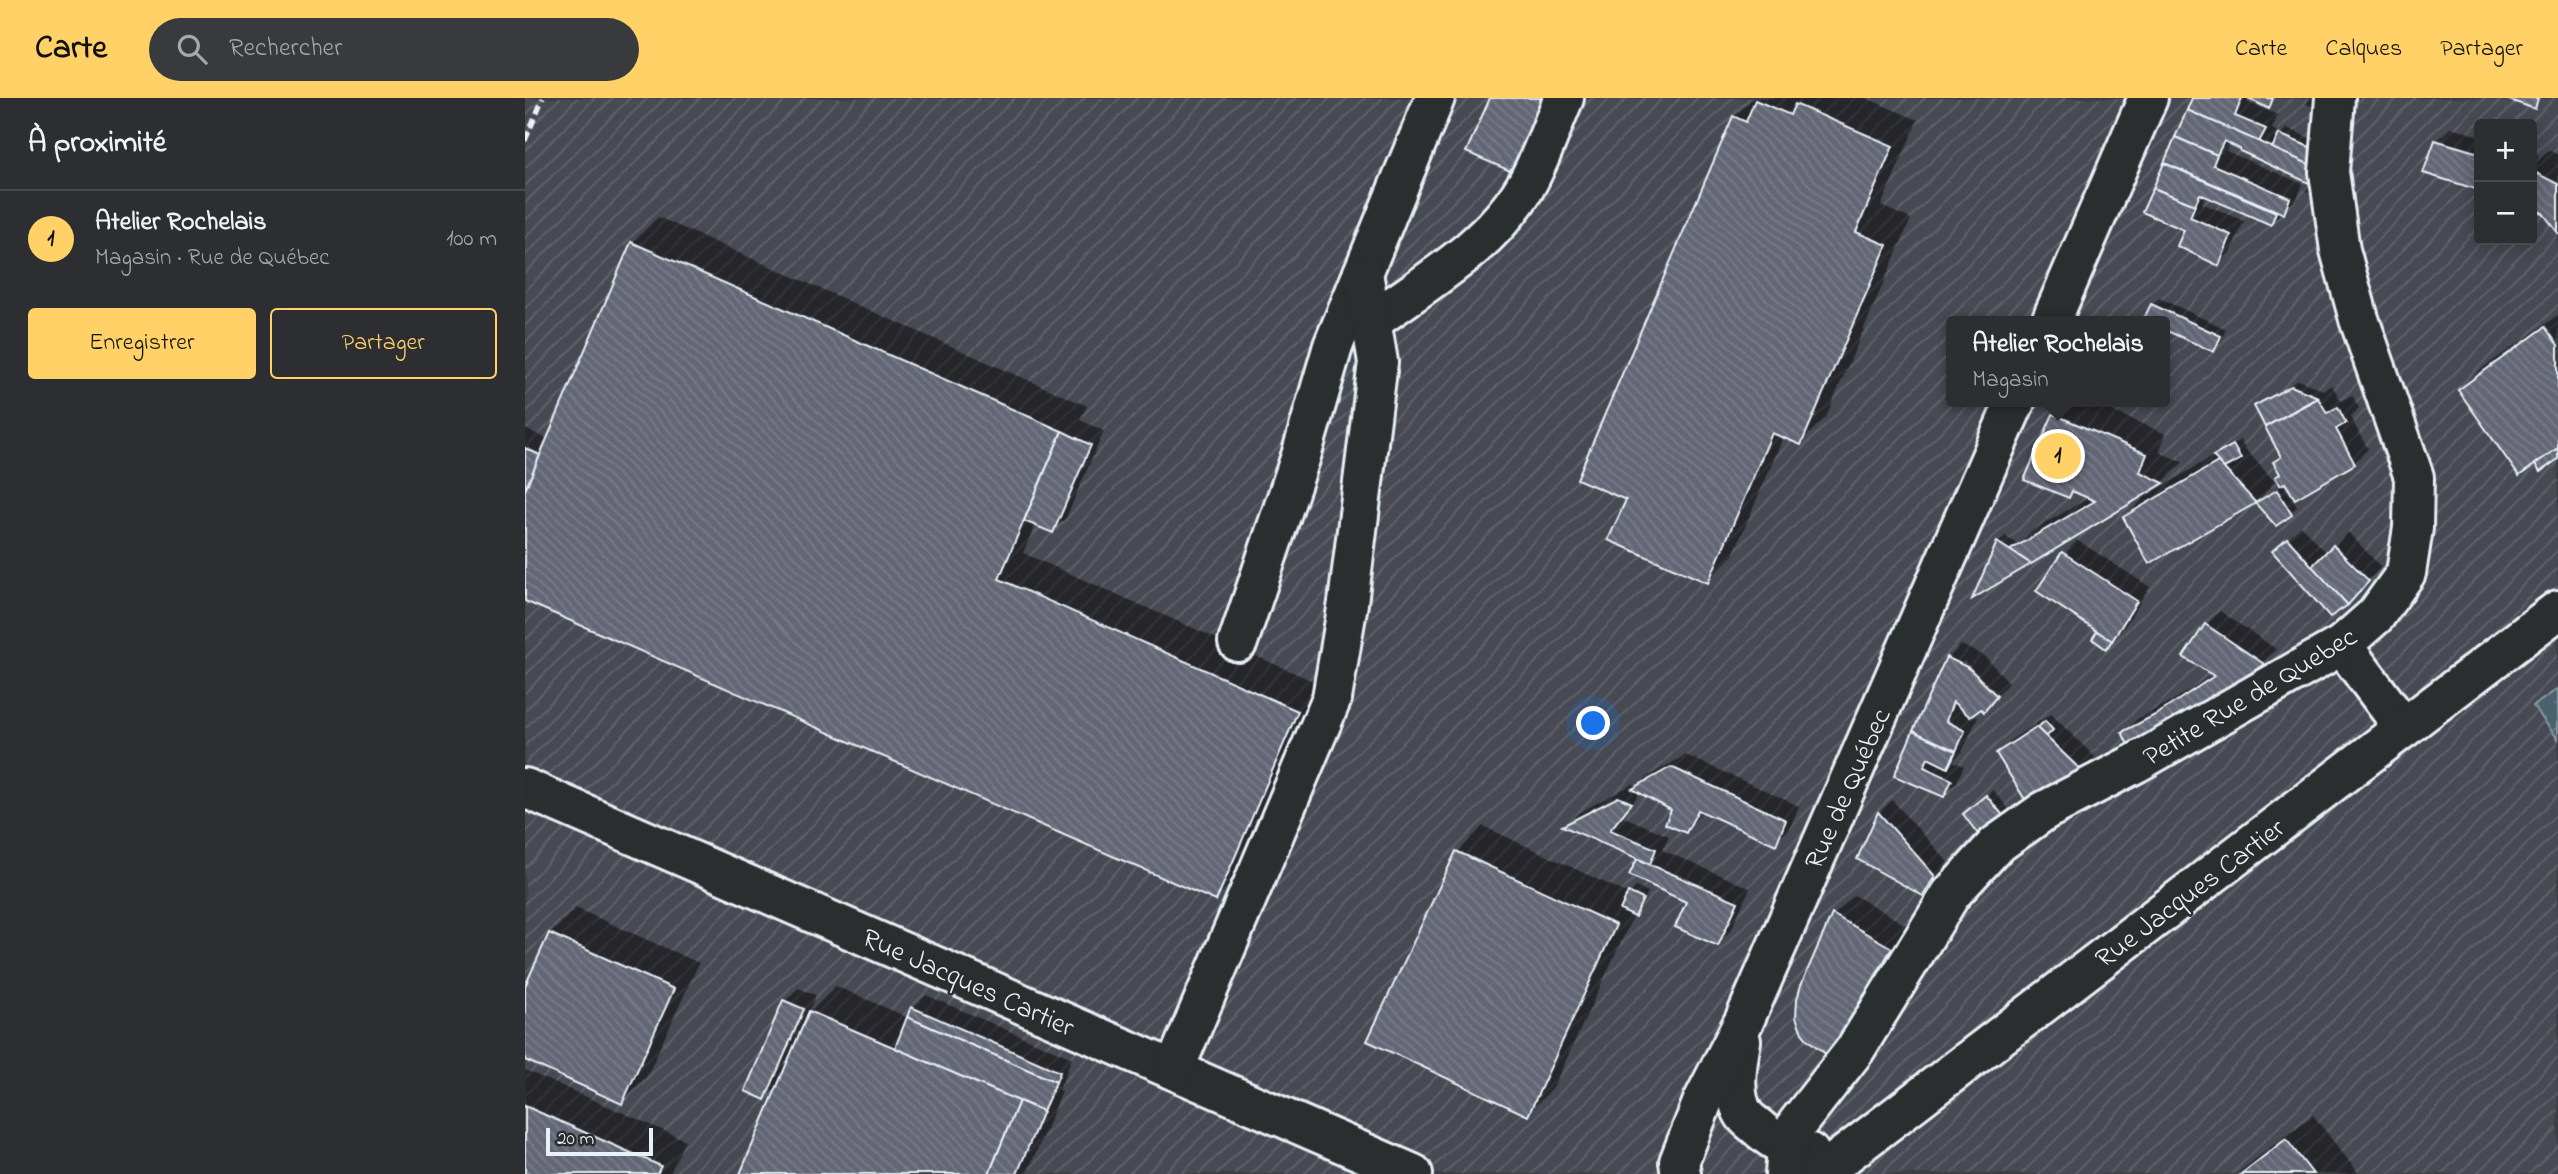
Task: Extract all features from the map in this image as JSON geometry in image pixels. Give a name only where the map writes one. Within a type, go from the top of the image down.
[{"type":"street","points":[[1238,642],[1301,456],[1333,346],[1435,98]]},
{"type":"street","points":[[1371,322],[1471,248],[1503,219],[1526,186],[1564,98]]},
{"type":"street","points":[[2052,316],[2148,98]]},
{"type":"street","name":"Petite Rue de Quebec","points":[[1786,1161],[1797,1124],[1855,1050],[1951,894],[1996,845],[2044,811],[2136,763],[2342,645],[2376,615],[2406,573],[2413,528],[2414,477],[2359,320],[2340,250],[2329,172],[2335,98]]},
{"type":"street","points":[[1174,1070],[1332,698],[1348,603],[1378,362],[1363,273]]},
{"type":"street","name":"Rue de Québec","points":[[1681,1174],[1679,1162],[1703,1101],[1745,1019],[2013,407]]},
{"type":"street","name":"Rue Jacques Cartier","points":[[1833,1163],[2558,610]]},
{"type":"street","points":[[2342,645],[2405,728]]},
{"type":"street","name":"Rue Jacques Cartier","points":[[525,788],[1413,1174]]},
{"type":"street","points":[[1745,1019],[1736,1069],[1736,1087],[1744,1115],[1770,1138],[1786,1161],[1815,1154],[1833,1163]]},
{"type":"shaded area","points":[[525,98],[2558,98],[2558,1174],[525,1174]]},
{"type":"water","points":[[2558,689],[2558,739],[2533,706]]},
{"type":"building","points":[[1490,98],[1549,98],[1515,173],[1466,152]]},
{"type":"building","points":[[2192,98],[2242,98],[2235,116],[2266,129],[2259,142],[2187,110]]},
{"type":"building","points":[[2248,98],[2273,98],[2269,109]]},
{"type":"building","points":[[2504,98],[2538,98],[2535,109]]},
{"type":"building","points":[[1755,100],[1790,115],[1795,104],[1893,146],[1856,232],[1887,245],[1801,445],[1772,433],[1708,583],[1608,540],[1626,500],[1577,479],[1733,116],[1746,122]]},
{"type":"building","points":[[2187,110],[2312,165],[2313,185],[2224,141],[2217,155],[2175,137]]},
{"type":"building","points":[[2279,134],[2312,148],[2311,165],[2272,148]]},
{"type":"building","points":[[2175,137],[2217,155],[2213,165],[2290,198],[2284,214],[2164,163]]},
{"type":"building","points":[[2435,140],[2474,152],[2474,188],[2423,173]]},
{"type":"building","points":[[2164,163],[2276,212],[2271,225],[2200,194],[2195,205],[2153,188]]},
{"type":"building","points":[[2537,174],[2558,184],[2558,233],[2543,213],[2537,210]]},
{"type":"building","points":[[2153,188],[2195,205],[2190,217],[2231,235],[2219,266],[2177,246],[2184,230],[2142,212]]},
{"type":"building","points":[[631,242],[1062,431],[999,579],[1298,711],[1216,901],[525,601],[525,490]]},
{"type":"building","points":[[2151,304],[2221,336],[2214,352],[2170,332],[2170,316],[2145,316]]},
{"type":"building","points":[[2545,327],[2558,345],[2558,448],[2519,476],[2458,390]]},
{"type":"building","points":[[2291,386],[2318,397],[2265,427],[2254,406]]},
{"type":"building","points":[[2318,398],[2327,413],[2338,407],[2346,423],[2336,429],[2355,464],[2295,499],[2285,483],[2280,485],[2275,477],[2280,474],[2273,462],[2281,457],[2265,427]]},
{"type":"building","points":[[2053,414],[2147,454],[2140,472],[2164,483],[2031,564],[2010,550],[2095,501],[2072,491],[2069,498],[2024,480]]},
{"type":"building","points":[[1062,431],[1091,445],[1053,533],[1024,521]]},
{"type":"building","points":[[2233,445],[2241,459],[2224,468],[2213,456]]},
{"type":"building","points":[[525,448],[540,455],[525,490]]},
{"type":"building","points":[[2558,448],[2558,459],[2540,472],[2535,464]]},
{"type":"building","points":[[2218,462],[2256,503],[2149,564],[2123,517]]},
{"type":"building","points":[[2277,490],[2292,515],[2276,526],[2255,503]]},
{"type":"building","points":[[2287,538],[2348,605],[2330,617],[2272,551]]},
{"type":"building","points":[[1997,542],[2031,564],[1972,599]]},
{"type":"building","points":[[2333,545],[2369,581],[2348,605],[2312,566]]},
{"type":"building","points":[[2062,552],[2137,601],[2112,641],[2036,591]]},
{"type":"building","points":[[2205,624],[2264,664],[2196,710],[2129,747],[2122,732],[2159,713],[2214,676],[2183,657]]},
{"type":"building","points":[[2097,631],[2112,641],[2106,649],[2092,639]]},
{"type":"building","points":[[1946,657],[1969,668],[1997,696],[1984,712],[1981,709],[1970,717],[1953,702],[1946,721],[1965,731],[1956,751],[1913,731]]},
{"type":"building","points":[[2045,721],[2053,730],[2046,737],[2037,728]]},
{"type":"building","points":[[2036,727],[2083,772],[2029,806],[1996,753]]},
{"type":"building","points":[[1913,731],[1956,751],[1948,768],[1928,758],[1924,767],[1952,780],[1944,797],[1894,776]]},
{"type":"building","points":[[1671,767],[1786,820],[1776,845],[1698,810],[1686,833],[1665,824],[1671,810],[1632,789]]},
{"type":"building","points":[[1986,795],[2006,819],[1981,838],[1963,814]]},
{"type":"building","points":[[1618,797],[1632,803],[1610,830],[1656,849],[1650,864],[1562,826]]},
{"type":"building","points":[[1878,812],[1935,876],[1923,896],[1857,859]]},
{"type":"building","points":[[1456,851],[1616,925],[1528,1116],[1367,1041]]},
{"type":"building","points":[[1637,859],[1738,902],[1718,946],[1675,927],[1686,902],[1629,875]]},
{"type":"building","points":[[1628,892],[1643,899],[1635,917],[1620,910]]},
{"type":"building","points":[[1832,914],[1892,948],[1828,1056],[1802,1033],[1796,1017],[1801,985]]},
{"type":"building","points":[[549,933],[674,989],[622,1104],[525,1060],[525,986]]},
{"type":"building","points":[[783,1000],[804,1009],[765,1100],[745,1091]]},
{"type":"building","points":[[911,1007],[1060,1072],[1056,1082],[907,1017]]},
{"type":"building","points":[[809,1011],[1019,1101],[989,1174],[740,1174]]},
{"type":"building","points":[[907,1017],[1056,1082],[1043,1111],[895,1048]]},
{"type":"building","points":[[1019,1101],[1043,1111],[1017,1174],[989,1174]]},
{"type":"building","points":[[525,1106],[661,1166],[657,1174],[525,1174]]},
{"type":"building","points":[[2286,1139],[2313,1174],[2241,1174]]},
{"type":"railway","points":[[525,141],[543,98]]},
{"type":"place","name":"Atelier Rochelais","points":[[2058,456]]}]
